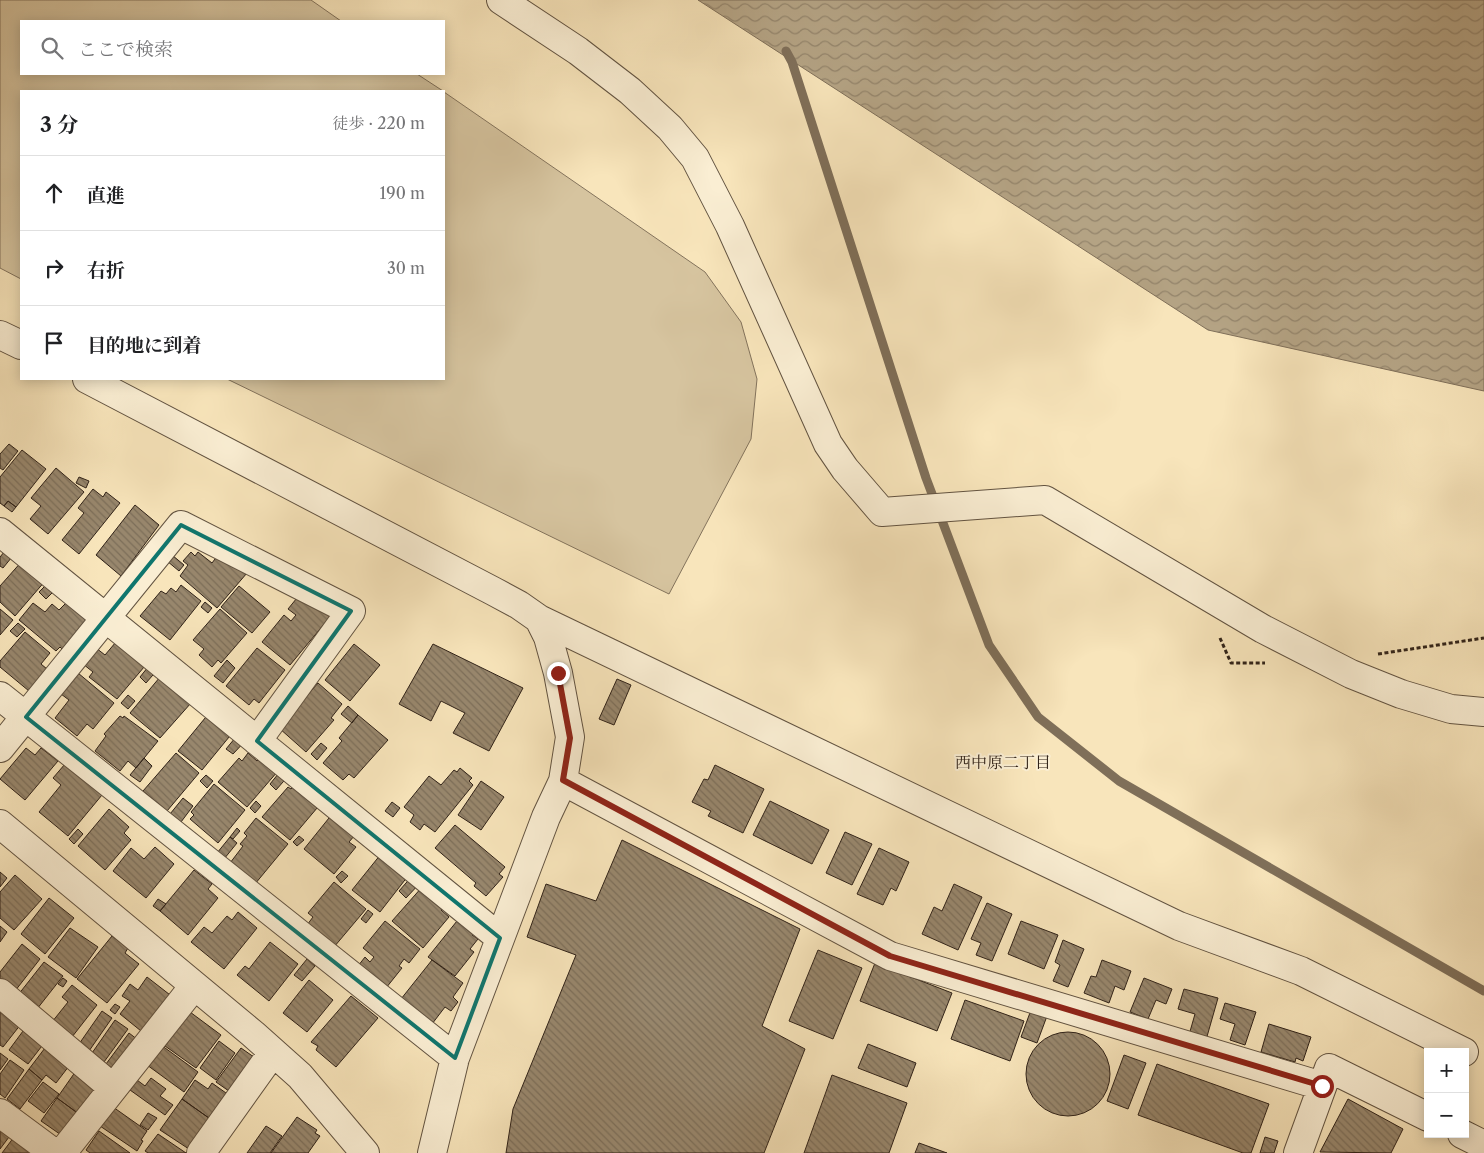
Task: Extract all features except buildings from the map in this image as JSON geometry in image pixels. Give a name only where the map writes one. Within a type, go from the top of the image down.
[{"type":"street","points":[[501,0],[578,51],[630,91],[670,128],[695,158],[730,226],[828,444],[845,469],[882,512],[1045,500],[1263,628],[1351,674],[1401,694],[1450,709],[1484,712]]},
{"type":"street","points":[[0,335],[20,345]]},
{"type":"street","points":[[90,380],[494,591],[539,619],[1179,926],[1300,971],[1457,1048]]},
{"type":"street","points":[[0,748],[181,525],[351,611],[257,741]]},
{"type":"street","points":[[0,532],[500,938]]},
{"type":"street","points":[[432,1153],[455,1058],[546,817],[563,780],[570,738],[558,673],[548,637],[539,619]]},
{"type":"street","points":[[0,696],[455,1058]]},
{"type":"street","points":[[563,780],[890,956],[1322,1086]]},
{"type":"street","points":[[2,831],[273,1052],[300,1076],[365,1153]]},
{"type":"street","points":[[62,1153],[194,986]]},
{"type":"street","points":[[0,993],[113,1088]]},
{"type":"street","points":[[201,1153],[273,1052]]},
{"type":"street","points":[[1469,1054],[1484,1062]]},
{"type":"street","points":[[1298,1153],[1329,1068],[1424,1115]]},
{"type":"street","points":[[0,1113],[54,1153]]},
{"type":"street","points":[[1469,1138],[1484,1145]]},
{"type":"highlighted area","points":[[181,525],[351,611],[257,741],[500,938],[455,1058],[26,717]]},
{"type":"shaded area","points":[[0,0],[311,0],[340,20],[20,20],[20,75],[419,75],[441,90],[20,90],[20,278],[0,268]]},
{"type":"shaded area","points":[[445,93],[705,272],[741,322],[757,379],[751,439],[669,594],[229,380],[445,380]]},
{"type":"water","points":[[698,0],[1484,0],[1484,391],[1208,330]]},
{"type":"waterway","points":[[786,51],[792,62],[926,478],[989,645],[1038,717],[1119,781],[1484,991]]},
{"type":"district","name":"西中原二丁目","points":[[1003,762]]},
{"type":"route","points":[[558,673],[570,738],[563,780],[890,956],[1322,1086]]}]
